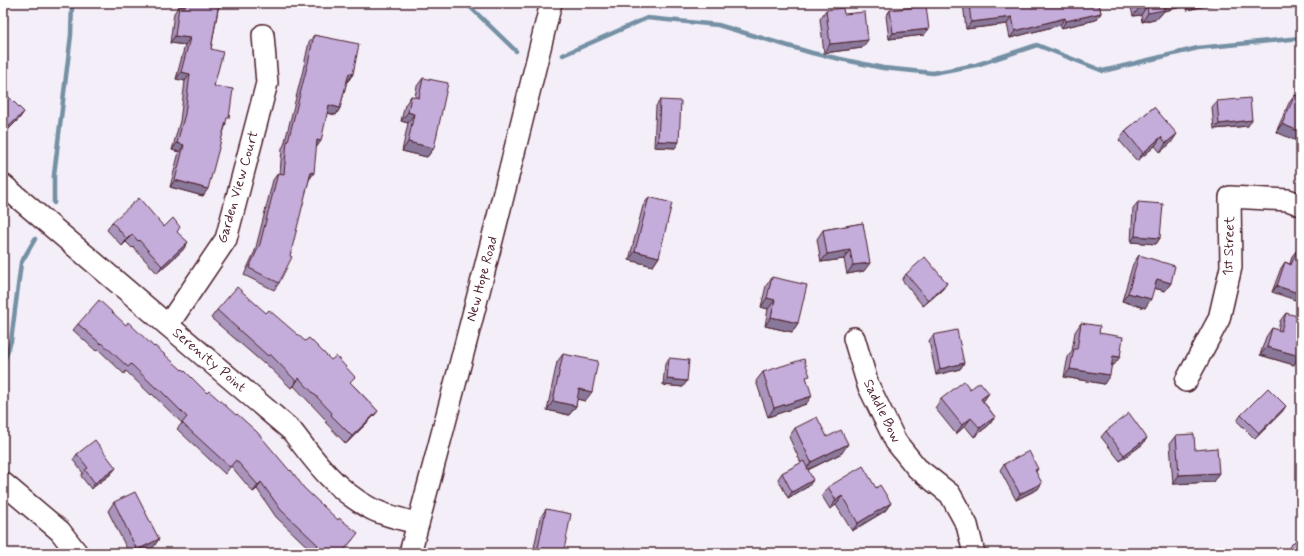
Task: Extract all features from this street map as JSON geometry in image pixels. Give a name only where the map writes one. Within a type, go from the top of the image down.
[{"type":"street","name":"New Hope Road","points":[[410,553],[442,437],[500,211],[551,3]]},
{"type":"street","name":"Garden View Court","points":[[168,325],[226,239],[267,83],[263,36]]},
{"type":"street","name":"Serenity Point","points":[[3,185],[292,431],[314,460],[336,485],[368,508],[418,524]]},
{"type":"street","name":"1st Street","points":[[1186,381],[1219,319],[1221,311],[1231,267],[1230,197],[1288,200],[1301,205]]},
{"type":"street","name":"Saddle Bow","points":[[854,338],[868,385],[896,442],[917,468],[950,494],[967,525],[974,553]]},
{"type":"street","points":[[3,482],[60,531],[77,553]]},
{"type":"building","points":[[186,3],[220,3],[211,49],[223,52],[214,86],[233,89],[229,118],[227,118],[208,189],[175,180],[184,145],[177,143],[185,114],[190,74],[181,72],[190,38],[175,36],[179,6],[185,7]]},
{"type":"building","points":[[969,3],[1099,3],[1101,13],[1066,21],[1065,18],[1015,31],[1012,17],[971,22]]},
{"type":"building","points":[[1138,3],[1163,3],[1164,10],[1148,13],[1147,6],[1139,8]]},
{"type":"building","points":[[926,6],[929,29],[893,33],[890,10]]},
{"type":"building","points":[[843,8],[844,14],[865,12],[868,40],[830,44],[826,10]]},
{"type":"building","points":[[314,35],[359,44],[353,74],[349,73],[340,108],[329,105],[321,141],[317,140],[314,173],[311,172],[290,256],[292,257],[279,283],[249,268],[260,244],[278,173],[284,174],[287,141]]},
{"type":"building","points":[[423,78],[448,83],[434,148],[408,142],[414,114],[408,112],[411,96],[419,98]]},
{"type":"building","points":[[3,91],[24,112],[3,132]]},
{"type":"building","points":[[1295,95],[1301,97],[1301,132],[1282,124]]},
{"type":"building","points":[[1250,98],[1252,120],[1219,124],[1217,101]]},
{"type":"building","points":[[660,100],[681,101],[679,142],[658,141]]},
{"type":"building","points":[[1154,107],[1177,134],[1166,143],[1161,137],[1143,153],[1125,131]]},
{"type":"building","points":[[649,197],[672,203],[659,257],[635,251]]},
{"type":"building","points":[[139,198],[164,227],[173,218],[180,227],[177,232],[188,242],[162,266],[139,240],[138,241],[132,234],[127,239],[112,222]]},
{"type":"building","points":[[1138,202],[1163,204],[1160,238],[1135,236]]},
{"type":"building","points":[[863,223],[870,263],[853,265],[850,250],[827,254],[823,230]]},
{"type":"building","points":[[1297,250],[1301,251],[1301,294],[1277,286],[1285,262],[1291,265]]},
{"type":"building","points":[[1139,255],[1175,266],[1171,283],[1157,279],[1151,299],[1128,293]]},
{"type":"building","points":[[925,257],[947,283],[928,300],[906,274]]},
{"type":"building","points":[[772,277],[807,285],[798,323],[771,317],[775,300],[767,298]]},
{"type":"building","points":[[237,287],[266,313],[269,310],[305,341],[309,338],[331,360],[336,356],[355,377],[350,382],[378,411],[352,436],[331,415],[332,413],[299,378],[296,381],[270,354],[268,356],[217,310]]},
{"type":"building","points":[[99,300],[126,325],[128,322],[154,347],[155,346],[182,370],[183,369],[207,393],[209,391],[236,415],[237,414],[257,432],[290,471],[291,470],[304,488],[338,520],[339,518],[358,533],[342,553],[320,553],[315,549],[318,545],[281,510],[261,482],[258,485],[236,460],[230,467],[182,423],[187,417],[157,387],[156,388],[131,364],[128,367],[102,343],[101,344],[78,324]]},
{"type":"building","points":[[1286,313],[1301,317],[1300,356],[1267,347],[1272,328],[1281,331]]},
{"type":"building","points":[[1081,323],[1100,326],[1099,333],[1123,337],[1120,357],[1113,356],[1110,375],[1070,369],[1074,349],[1077,349]]},
{"type":"building","points":[[957,330],[964,363],[940,369],[933,335]]},
{"type":"building","points":[[563,354],[598,361],[592,392],[579,389],[576,406],[553,401]]},
{"type":"building","points":[[669,358],[689,360],[687,381],[667,379]]},
{"type":"building","points":[[804,359],[810,376],[806,377],[812,396],[774,408],[763,372]]},
{"type":"building","points":[[964,381],[970,389],[980,382],[989,393],[981,399],[995,417],[980,428],[971,418],[962,425],[941,399]]},
{"type":"building","points":[[1268,388],[1286,406],[1259,433],[1241,415]]},
{"type":"building","points":[[1129,413],[1147,438],[1124,455],[1106,431]]},
{"type":"building","points":[[817,417],[827,437],[841,430],[848,444],[811,462],[795,428]]},
{"type":"building","points":[[1194,434],[1195,450],[1217,448],[1219,473],[1179,475],[1176,435]]},
{"type":"building","points":[[95,440],[116,468],[95,483],[85,470],[88,468],[77,454]]},
{"type":"building","points":[[1029,451],[1038,469],[1035,470],[1042,483],[1020,494],[1004,464]]},
{"type":"building","points":[[804,461],[813,480],[792,492],[782,473]]},
{"type":"building","points":[[863,466],[876,488],[880,485],[891,503],[858,523],[842,496],[836,500],[828,487]]},
{"type":"building","points":[[135,492],[159,539],[137,550],[114,502]]},
{"type":"building","points":[[546,509],[571,514],[564,550],[578,553],[537,553]]},
{"type":"building","points":[[1301,535],[1301,553],[1283,553]]},
{"type":"waterway","points":[[54,203],[54,175],[71,35],[72,3]]},
{"type":"waterway","points":[[466,3],[516,51]]},
{"type":"waterway","points":[[563,55],[647,18],[718,25],[812,53],[883,68],[933,73],[976,65],[1037,45],[1103,71],[1198,48],[1301,38]]},
{"type":"waterway","points":[[3,364],[11,341],[21,263],[35,239]]}]
